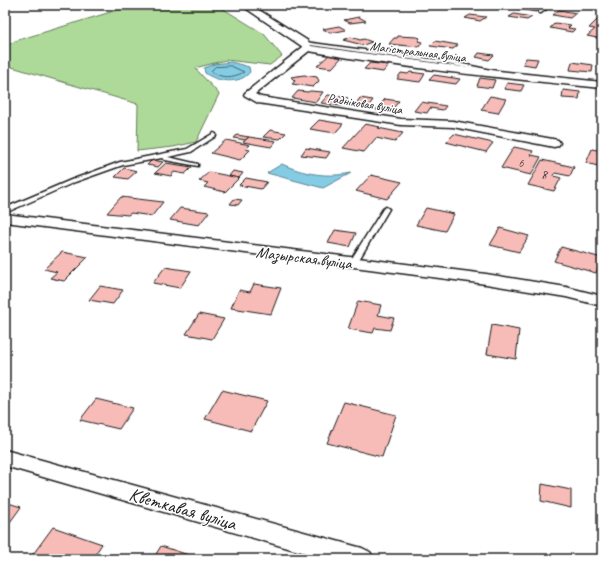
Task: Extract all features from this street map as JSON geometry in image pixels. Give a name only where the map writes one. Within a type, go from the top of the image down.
[{"type":"street","name":"Магістральная вуліца","points":[[245,5],[306,45],[363,57],[602,84]]},
{"type":"street","name":"Радніковая вуліца","points":[[306,45],[301,52],[253,90],[249,95],[258,100],[401,122],[453,124],[554,143]]},
{"type":"street","name":"Мазырская вуліца","points":[[5,218],[486,279],[566,292],[602,301]]},
{"type":"street","name":"Кветкавая вуліца","points":[[5,458],[362,559]]},
{"type":"lane","points":[[540,12],[550,5]]},
{"type":"lane","points":[[5,211],[122,163],[189,151],[214,135]]},
{"type":"lane","points":[[156,156],[196,165]]},
{"type":"lane","points":[[353,263],[386,209]]},
{"type":"green space","points":[[134,5],[217,5],[264,34],[282,56],[270,65],[226,60],[195,68],[219,94],[196,142],[173,147],[137,151],[138,104],[5,65],[5,47],[15,41]]},
{"type":"water","points":[[231,62],[249,67],[250,72],[240,79],[228,81],[205,73],[204,68],[214,64]]},
{"type":"water","points":[[282,164],[307,173],[333,175],[351,173],[323,188],[267,173]]},
{"type":"building","points":[[523,5],[540,8],[536,12],[518,9]]},
{"type":"building","points":[[559,10],[576,13],[570,18],[553,15]]},
{"type":"building","points":[[514,14],[532,17],[527,20],[509,17]]},
{"type":"building","points":[[470,15],[486,17],[480,21],[465,18]]},
{"type":"building","points":[[601,16],[602,39],[587,36],[595,29],[589,28]]},
{"type":"building","points":[[359,17],[366,21],[350,23],[344,20]]},
{"type":"building","points":[[555,23],[571,25],[568,28],[575,29],[572,32],[550,28]]},
{"type":"building","points":[[339,26],[346,30],[330,33],[323,29]]},
{"type":"building","points":[[398,36],[417,37],[420,38],[418,41],[422,42],[419,47],[389,44]]},
{"type":"building","points":[[351,37],[372,42],[363,45],[343,40]]},
{"type":"building","points":[[435,41],[458,45],[453,49],[430,46]]},
{"type":"building","points":[[479,53],[494,55],[489,60],[476,57]]},
{"type":"building","points":[[421,54],[432,55],[431,59],[419,58]]},
{"type":"building","points":[[329,55],[342,57],[332,68],[317,66]]},
{"type":"building","points":[[526,58],[538,59],[535,66],[523,64]]},
{"type":"building","points":[[572,62],[593,65],[592,72],[570,70]]},
{"type":"building","points":[[370,63],[389,65],[383,72],[364,69]]},
{"type":"building","points":[[410,72],[425,74],[420,82],[397,79],[401,73],[408,74]]},
{"type":"building","points":[[304,75],[317,77],[319,81],[313,87],[292,84],[295,81],[291,77]]},
{"type":"building","points":[[434,75],[460,79],[456,84],[429,80]]},
{"type":"building","points":[[480,78],[495,80],[492,88],[477,86]]},
{"type":"building","points":[[507,83],[524,85],[521,91],[504,89]]},
{"type":"building","points":[[563,90],[580,92],[579,99],[562,98]]},
{"type":"building","points":[[298,91],[323,92],[316,102],[292,98]]},
{"type":"building","points":[[328,95],[348,98],[341,106],[321,103]]},
{"type":"building","points":[[490,96],[506,99],[498,113],[481,110]]},
{"type":"building","points":[[360,98],[373,100],[368,107],[355,105]]},
{"type":"building","points":[[385,99],[399,101],[390,112],[376,110]]},
{"type":"building","points":[[421,102],[446,106],[443,110],[430,108],[427,113],[414,111]]},
{"type":"building","points":[[319,120],[343,124],[335,133],[310,129]]},
{"type":"building","points":[[365,124],[403,133],[395,142],[376,138],[364,152],[343,148]]},
{"type":"building","points":[[270,130],[286,133],[280,139],[263,137]]},
{"type":"building","points":[[454,134],[493,143],[486,152],[446,142]]},
{"type":"building","points":[[237,135],[249,137],[245,140],[234,138]]},
{"type":"building","points":[[249,137],[276,141],[271,147],[243,142]]},
{"type":"building","points":[[226,140],[250,145],[246,149],[250,150],[240,160],[211,153]]},
{"type":"building","points":[[514,147],[533,151],[531,155],[541,157],[531,175],[501,168]]},
{"type":"building","points":[[306,148],[330,152],[326,158],[301,155]]},
{"type":"building","points":[[592,149],[602,151],[602,167],[586,163]]},
{"type":"building","points":[[152,160],[163,162],[158,167],[147,165]]},
{"type":"building","points":[[542,160],[574,167],[570,176],[555,173],[554,176],[561,178],[554,191],[528,185]]},
{"type":"building","points":[[166,163],[192,167],[185,174],[174,172],[171,176],[155,173]]},
{"type":"building","points":[[124,168],[137,171],[128,179],[115,177]]},
{"type":"building","points":[[233,171],[243,173],[239,178],[229,176]]},
{"type":"building","points":[[209,172],[239,178],[225,192],[204,187],[208,183],[199,181]]},
{"type":"building","points":[[371,175],[402,182],[387,199],[356,191]]},
{"type":"building","points":[[246,178],[267,182],[261,189],[239,185]]},
{"type":"building","points":[[121,197],[163,202],[152,216],[131,213],[128,215],[107,213]]},
{"type":"building","points":[[234,199],[242,200],[238,205],[230,204]]},
{"type":"building","points":[[180,208],[209,212],[199,225],[170,220]]},
{"type":"building","points":[[426,208],[454,214],[445,231],[416,225]]},
{"type":"building","points":[[500,228],[529,236],[519,252],[490,245]]},
{"type":"building","points":[[335,230],[356,233],[350,247],[328,243]]},
{"type":"building","points":[[561,247],[602,258],[596,273],[554,261]]},
{"type":"building","points":[[62,252],[88,257],[64,281],[50,278],[57,272],[44,269]]},
{"type":"building","points":[[165,267],[191,271],[180,288],[153,283]]},
{"type":"building","points":[[254,284],[281,288],[271,314],[231,308],[239,290],[250,292]]},
{"type":"building","points":[[100,286],[123,290],[113,304],[89,300]]},
{"type":"building","points":[[358,301],[381,305],[378,315],[394,318],[390,330],[375,328],[373,333],[348,329]]},
{"type":"building","points":[[199,314],[224,319],[212,339],[186,334]]},
{"type":"building","points":[[492,325],[519,330],[516,359],[487,354]]},
{"type":"building","points":[[222,390],[267,401],[251,431],[205,419]]},
{"type":"building","points":[[96,399],[133,408],[119,429],[80,420]]},
{"type":"building","points":[[344,402],[396,415],[382,457],[327,443]]},
{"type":"building","points":[[542,484],[571,490],[571,508],[541,501]]},
{"type":"building","points":[[5,502],[21,507],[5,529]]},
{"type":"building","points":[[53,527],[102,544],[92,559],[36,559],[31,557]]},
{"type":"building","points":[[161,546],[201,559],[153,559]]}]
